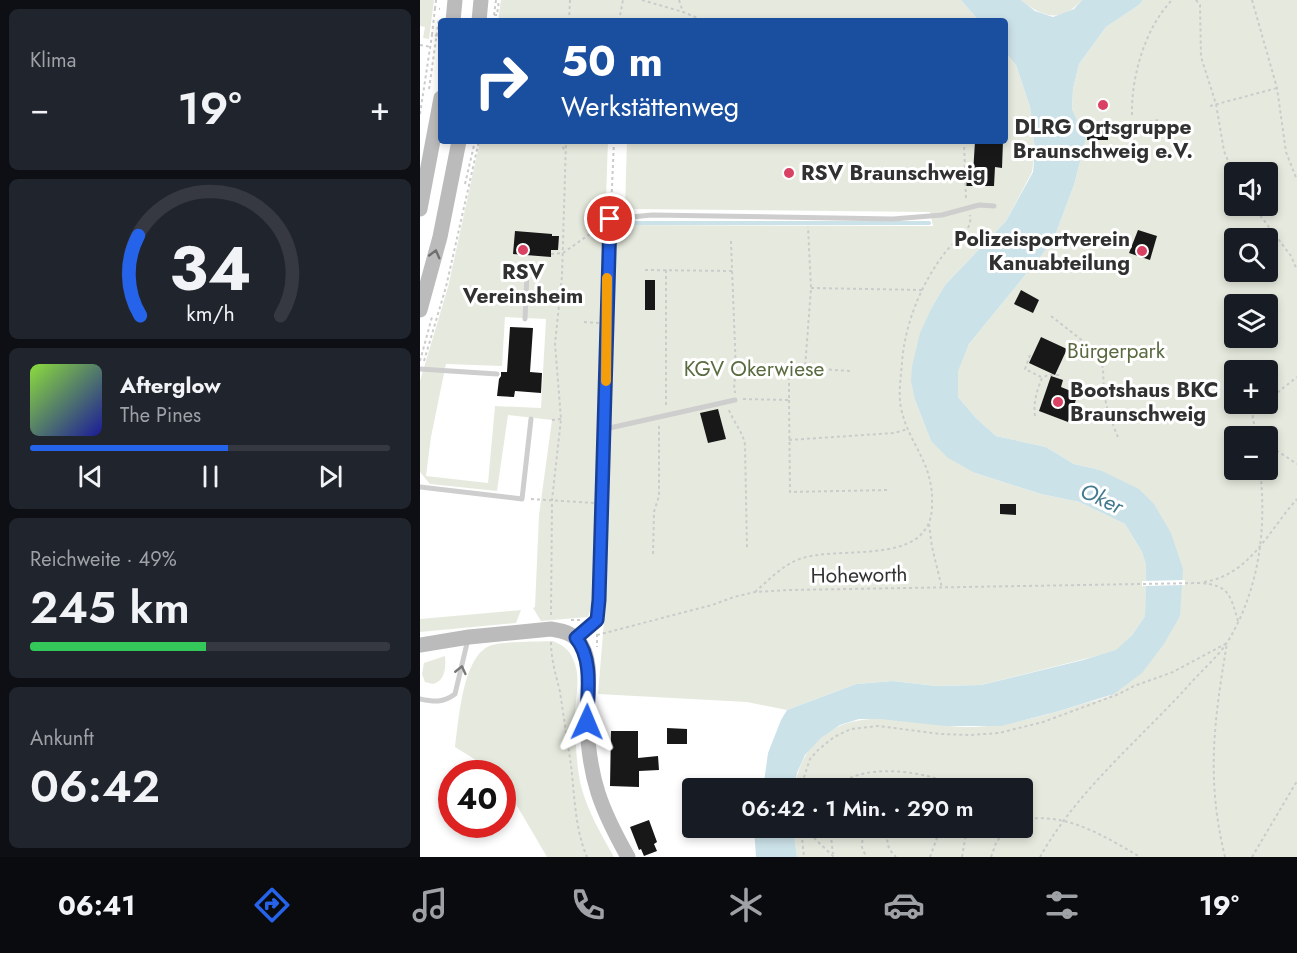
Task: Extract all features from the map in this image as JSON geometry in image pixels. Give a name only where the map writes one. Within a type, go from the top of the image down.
[{"type":"street","points":[[453,18],[455,0]]},
{"type":"street","points":[[478,18],[481,0]]},
{"type":"street","points":[[420,209],[435,96]]},
{"type":"street","points":[[420,310],[440,237],[458,144]]},
{"type":"street","points":[[420,645],[551,626],[576,638],[588,661],[587,722],[590,768],[612,829],[628,857]]},
{"type":"lane","points":[[576,638],[597,620],[603,504],[610,219],[652,215],[893,219],[942,215],[979,205],[994,206]]},
{"type":"lane","points":[[525,319],[527,274]]},
{"type":"lane","points":[[421,369],[497,374]]},
{"type":"lane","points":[[605,429],[735,400]]},
{"type":"lane","points":[[420,487],[522,499],[531,419]]},
{"type":"lane","points":[[420,699],[436,702],[448,699],[455,694],[469,637]]},
{"type":"path","points":[[435,96],[436,0]]},
{"type":"path","points":[[420,114],[441,0]]},
{"type":"path","points":[[496,18],[499,0]]},
{"type":"path","points":[[569,18],[570,0]]},
{"type":"path","points":[[620,18],[623,0]]},
{"type":"path","points":[[642,0],[698,18]]},
{"type":"path","points":[[679,0],[683,12]]},
{"type":"path","points":[[1132,115],[1133,91],[1147,40],[1163,9],[1172,0]]},
{"type":"path","points":[[1196,0],[1200,5],[1201,57],[1216,104],[1224,151],[1229,162]]},
{"type":"path","points":[[1252,0],[1277,88],[1286,152],[1297,180]]},
{"type":"path","points":[[435,8],[440,9]]},
{"type":"path","points":[[434,35],[438,36]]},
{"type":"path","points":[[420,45],[431,47]]},
{"type":"path","points":[[1210,106],[1277,88]]},
{"type":"path","points":[[1132,126],[1158,120]]},
{"type":"path","points":[[421,369],[446,286],[478,144]]},
{"type":"path","points":[[562,144],[566,153]]},
{"type":"path","points":[[566,144],[563,253],[555,344],[561,419],[552,500],[550,651],[569,751],[581,844],[587,857]]},
{"type":"path","points":[[610,219],[614,144]]},
{"type":"path","points":[[755,592],[777,573],[802,558],[825,554],[886,550],[912,542],[924,532],[929,523],[932,509],[931,481],[928,469],[908,429],[901,406],[903,347],[922,290],[945,253],[968,231],[971,218],[964,195],[964,144]]},
{"type":"path","points":[[1261,216],[1291,256],[1297,270]]},
{"type":"path","points":[[805,368],[811,288],[808,226]]},
{"type":"path","points":[[551,254],[563,253],[594,231]]},
{"type":"path","points":[[731,241],[735,400],[747,398],[789,400]]},
{"type":"path","points":[[645,270],[733,271]]},
{"type":"path","points":[[666,270],[666,415]]},
{"type":"path","points":[[811,288],[922,290]]},
{"type":"path","points":[[1051,316],[1097,352],[1104,368],[1104,394],[1108,412],[1119,440]]},
{"type":"path","points":[[584,322],[607,323]]},
{"type":"path","points":[[1030,355],[1025,369],[1042,378]]},
{"type":"path","points":[[850,371],[789,369],[790,492],[888,490]]},
{"type":"path","points":[[1035,416],[1037,390],[1042,378],[1048,375],[1061,375]]},
{"type":"path","points":[[1278,392],[1297,377]]},
{"type":"path","points":[[729,402],[729,410],[735,424],[743,434],[745,445],[747,550]]},
{"type":"path","points":[[1252,414],[1254,425]]},
{"type":"path","points":[[653,554],[654,512],[659,496],[659,417]]},
{"type":"path","points":[[552,420],[561,419]]},
{"type":"path","points":[[789,440],[894,433],[908,429]]},
{"type":"path","points":[[1278,451],[1297,464]]},
{"type":"path","points":[[1040,857],[1062,821],[1227,643],[1254,582],[1263,498],[1261,480]]},
{"type":"path","points":[[522,499],[603,504]]},
{"type":"path","points":[[1199,583],[1216,580],[1247,561],[1297,499]]},
{"type":"path","points":[[929,523],[942,588]]},
{"type":"path","points":[[1199,583],[1216,584],[1227,592],[1238,621]]},
{"type":"path","name":"Hoheworth","points":[[597,647],[597,635],[755,592],[1199,583]]},
{"type":"path","points":[[804,778],[810,759],[818,750],[834,737],[851,729],[878,726],[941,734],[999,733],[1043,722],[1119,694],[1173,672],[1227,643]]},
{"type":"path","points":[[1225,857],[1215,809],[1213,759],[1216,708],[1227,643]]},
{"type":"path","points":[[848,778],[877,772],[932,778]]},
{"type":"path","points":[[1252,857],[1297,780]]},
{"type":"path","points":[[1033,819],[1062,821],[1101,834],[1140,857]]},
{"type":"path","points":[[802,838],[804,857]]},
{"type":"path","points":[[814,838],[834,857]]},
{"type":"path","points":[[831,838],[834,857]]},
{"type":"path","points":[[862,838],[862,848],[866,857]]},
{"type":"path","points":[[887,838],[889,850],[896,857]]},
{"type":"path","points":[[930,857],[937,838]]},
{"type":"path","points":[[962,857],[965,838]]},
{"type":"path","points":[[991,857],[999,838]]},
{"type":"green space","points":[[420,0],[434,0],[429,39],[423,38],[425,27],[420,26]]},
{"type":"green space","points":[[501,0],[961,0],[976,18],[498,18]]},
{"type":"green space","points":[[1021,0],[1082,0],[1067,12],[1052,15],[1037,11]]},
{"type":"green space","name":"Bürgerpark","points":[[1143,0],[1297,0],[1297,857],[797,857],[794,838],[1033,838],[1033,778],[797,778],[803,761],[815,743],[838,727],[856,721],[894,719],[955,727],[987,726],[1038,717],[1111,695],[1180,616],[1100,470],[1074,464],[1046,447],[996,436],[958,397],[957,371],[969,344],[1053,241],[1074,185],[1086,139],[1072,109],[1073,89],[1079,64],[1106,27]]},
{"type":"green space","name":"KGV Okerwiese","points":[[1008,56],[1016,65],[1030,107],[1035,150],[1032,172],[1006,221],[945,285],[932,307],[915,400],[931,441],[975,473],[1041,494],[1079,502],[1125,524],[1142,552],[1146,565],[1145,616],[1132,635],[1116,651],[981,685],[936,686],[893,681],[856,684],[787,710],[747,702],[598,694],[606,597],[615,225],[933,226],[930,212],[625,209],[627,144],[1008,144]]},
{"type":"green space","points":[[479,144],[608,144],[592,605],[588,617],[541,621],[533,608],[535,607],[539,515],[552,420],[508,415],[497,491],[430,484],[420,472],[420,381],[448,287]],"holes":[[[505,317],[546,319],[541,408],[495,406],[488,483],[426,476],[431,437],[446,364],[502,366]]]},
{"type":"green space","points":[[521,610],[516,623],[420,632],[420,619]]},
{"type":"green space","points":[[553,641],[567,650],[571,656],[577,679],[576,741],[581,786],[591,814],[614,857],[547,857],[516,804],[516,760],[476,760],[455,747],[464,690],[474,661],[482,651],[492,645]]},
{"type":"green space","points":[[445,656],[445,669],[440,680],[433,684],[425,682],[422,674],[424,663]]},
{"type":"water","name":"Oker","points":[[961,0],[1021,0],[1035,11],[1053,17],[1074,9],[1082,0],[1143,0],[1106,27],[1079,64],[1073,89],[1072,109],[1086,139],[1074,185],[1053,241],[969,344],[958,371],[958,397],[996,436],[1046,447],[1074,464],[1100,470],[1139,489],[1154,504],[1171,533],[1183,569],[1180,616],[1164,644],[1142,673],[1114,694],[1001,726],[945,726],[859,719],[840,725],[821,738],[805,755],[796,778],[765,778],[768,753],[787,710],[856,684],[893,681],[936,686],[981,685],[1083,660],[1116,650],[1132,635],[1145,616],[1146,565],[1142,552],[1125,524],[1079,502],[1041,494],[975,473],[948,458],[931,441],[915,400],[911,381],[912,366],[920,333],[932,307],[945,285],[1006,221],[1033,172],[1035,150],[1030,107],[1016,65],[1008,56],[1008,18],[976,18]]},
{"type":"water","points":[[755,838],[794,838],[797,857],[756,857]]},
{"type":"pier","points":[[1185,580],[1185,585],[1142,586],[1142,581]]},
{"type":"building","points":[[1088,122],[1095,122],[1108,129],[1108,140],[1087,140]]},
{"type":"building","points":[[975,144],[1003,144],[1002,168],[995,167],[994,186],[966,186],[967,174],[973,174]]},
{"type":"building","points":[[1138,230],[1157,236],[1150,260],[1129,253]]},
{"type":"building","points":[[515,231],[559,236],[558,250],[551,250],[551,257],[513,254]]},
{"type":"building","points":[[645,280],[655,280],[655,310],[645,310]]},
{"type":"building","points":[[1021,290],[1039,300],[1033,313],[1014,304]]},
{"type":"building","points":[[510,327],[533,328],[530,372],[542,373],[541,393],[515,391],[514,397],[497,396],[501,372],[507,372]]},
{"type":"building","points":[[1041,337],[1067,349],[1055,375],[1029,363]]},
{"type":"building","name":"Bootshaus BKC Braunschweig","points":[[1051,376],[1063,380],[1061,387],[1078,394],[1068,422],[1039,411]]},
{"type":"building","points":[[718,409],[726,439],[708,443],[700,413]]},
{"type":"building","points":[[1000,504],[1016,504],[1016,515],[1000,514]]},
{"type":"building","points":[[667,728],[687,729],[687,744],[667,744]]},
{"type":"building","points":[[611,731],[638,731],[638,758],[658,756],[659,770],[639,771],[639,787],[610,786]]},
{"type":"building","points":[[649,820],[657,842],[654,844],[657,851],[644,856],[641,849],[639,850],[630,827]]},
{"type":"waterway","points":[[626,223],[929,223]]},
{"type":"slow traffic","points":[[606,381],[607,278]]},
{"type":"place","name":"DLRG Ortsgruppe Braunschweig e.V.","points":[[1103,105]]},
{"type":"place","name":"RSV Braunschweig","points":[[789,173]]},
{"type":"place","name":"RSV Vereinsheim","points":[[523,250]]},
{"type":"place","name":"Polizeisportverein Kanuabteilung","points":[[1142,251]]},
{"type":"place","name":"Bootshaus BKC Braunschweig","points":[[1058,402]]},
{"type":"route","points":[[587,722],[588,661],[576,638],[597,620],[599,600],[610,219]]}]
